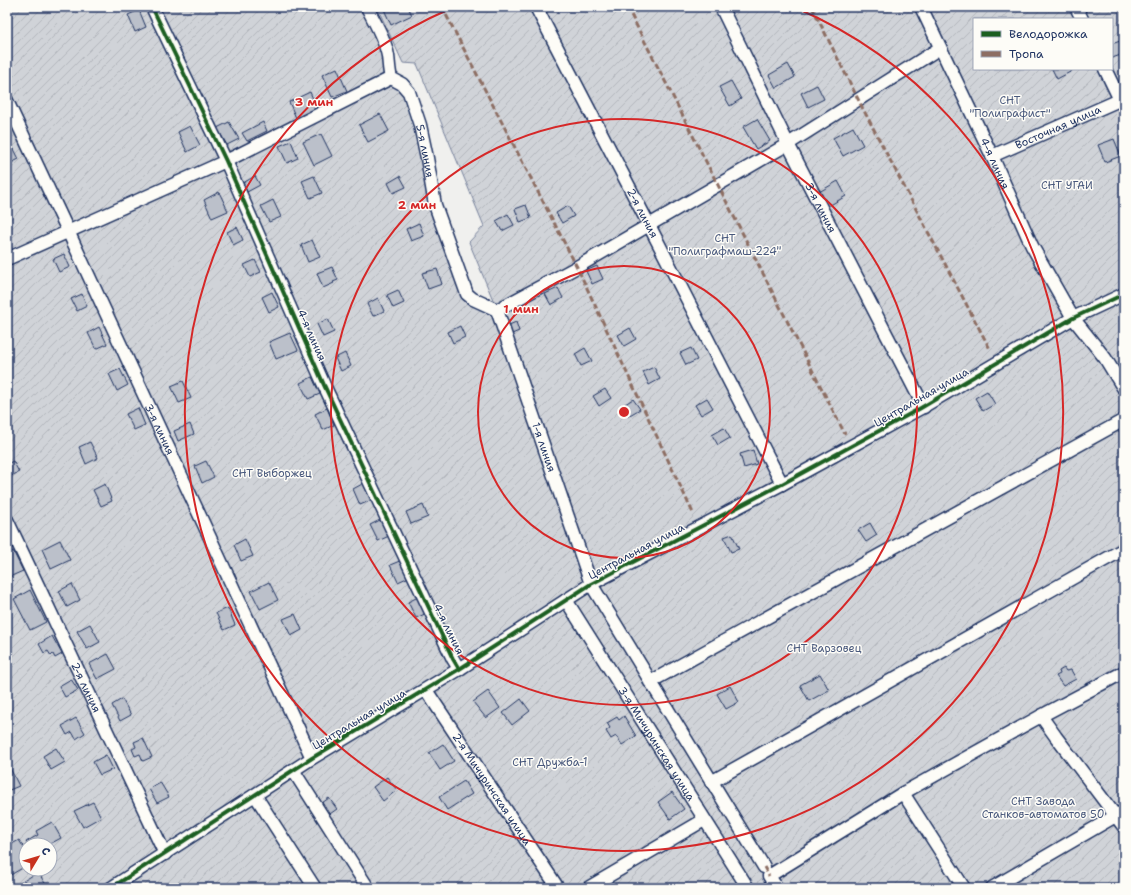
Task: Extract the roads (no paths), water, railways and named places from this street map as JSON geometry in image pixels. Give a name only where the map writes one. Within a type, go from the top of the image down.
[{"type":"street","name":"4-я линия","points":[[152,7],[226,161],[324,385],[459,669]]},
{"type":"street","points":[[7,259],[226,161],[391,78],[385,47],[367,7]]},
{"type":"street","name":"2-я линия","points":[[536,7],[782,484]]},
{"type":"street","name":"3-я линия","points":[[721,7],[788,144],[924,407]]},
{"type":"street","name":"4-я линия","points":[[921,7],[992,156],[1032,246],[1074,318],[1105,358],[1124,389]]},
{"type":"street","points":[[1076,7],[1082,18]]},
{"type":"street","points":[[497,310],[577,267],[788,144],[940,48]]},
{"type":"street","points":[[1106,70],[1122,99]]},
{"type":"street","name":"5-я линия","points":[[391,78],[402,84],[408,92],[420,125],[435,205],[468,294],[473,299],[497,310]]},
{"type":"street","name":"Восточная улица","points":[[992,156],[1122,99]]},
{"type":"street","name":"3-я линия","points":[[7,101],[312,758]]},
{"type":"street","name":"Центральная улица","points":[[111,888],[124,885],[165,854],[293,770],[426,690],[591,584],[782,484],[924,407],[1074,318],[1124,294]]},
{"type":"street","name":"1-я линия","points":[[497,310],[591,584],[777,888]]},
{"type":"street","points":[[650,682],[1124,420]]},
{"type":"street","name":"2-я линия","points":[[7,520],[165,854]]},
{"type":"street","points":[[711,782],[1124,549]]},
{"type":"street","name":"3-я Мичуринская улица","points":[[566,600],[748,888]]},
{"type":"street","points":[[766,872],[903,793],[1041,716],[1124,672]]},
{"type":"street","name":"2-я Мичуринская улица","points":[[426,690],[558,888]]},
{"type":"street","points":[[1041,716],[1056,737],[1120,814],[1124,827]]},
{"type":"street","points":[[293,770],[368,888]]},
{"type":"street","points":[[903,793],[964,888]]},
{"type":"street","points":[[255,795],[316,888]]},
{"type":"street","points":[[992,888],[1120,814]]},
{"type":"street","points":[[588,888],[704,820]]},
{"type":"park label","name":"СНТ \"Полиграфист\"","points":[[1010,106]]},
{"type":"park label","name":"СНТ УГАИ","points":[[1067,185]]},
{"type":"park label","name":"СНТ \"Полиграфмаш-224\"","points":[[725,244]]},
{"type":"park label","name":"СНТ Выборжец","points":[[272,473]]},
{"type":"park label","name":"СНТ Варзовец","points":[[824,648]]},
{"type":"park label","name":"СНТ Дружба-1","points":[[550,762]]},
{"type":"park label","name":"СНТ Завода Станков-автоматов 50","points":[[1043,807]]}]
